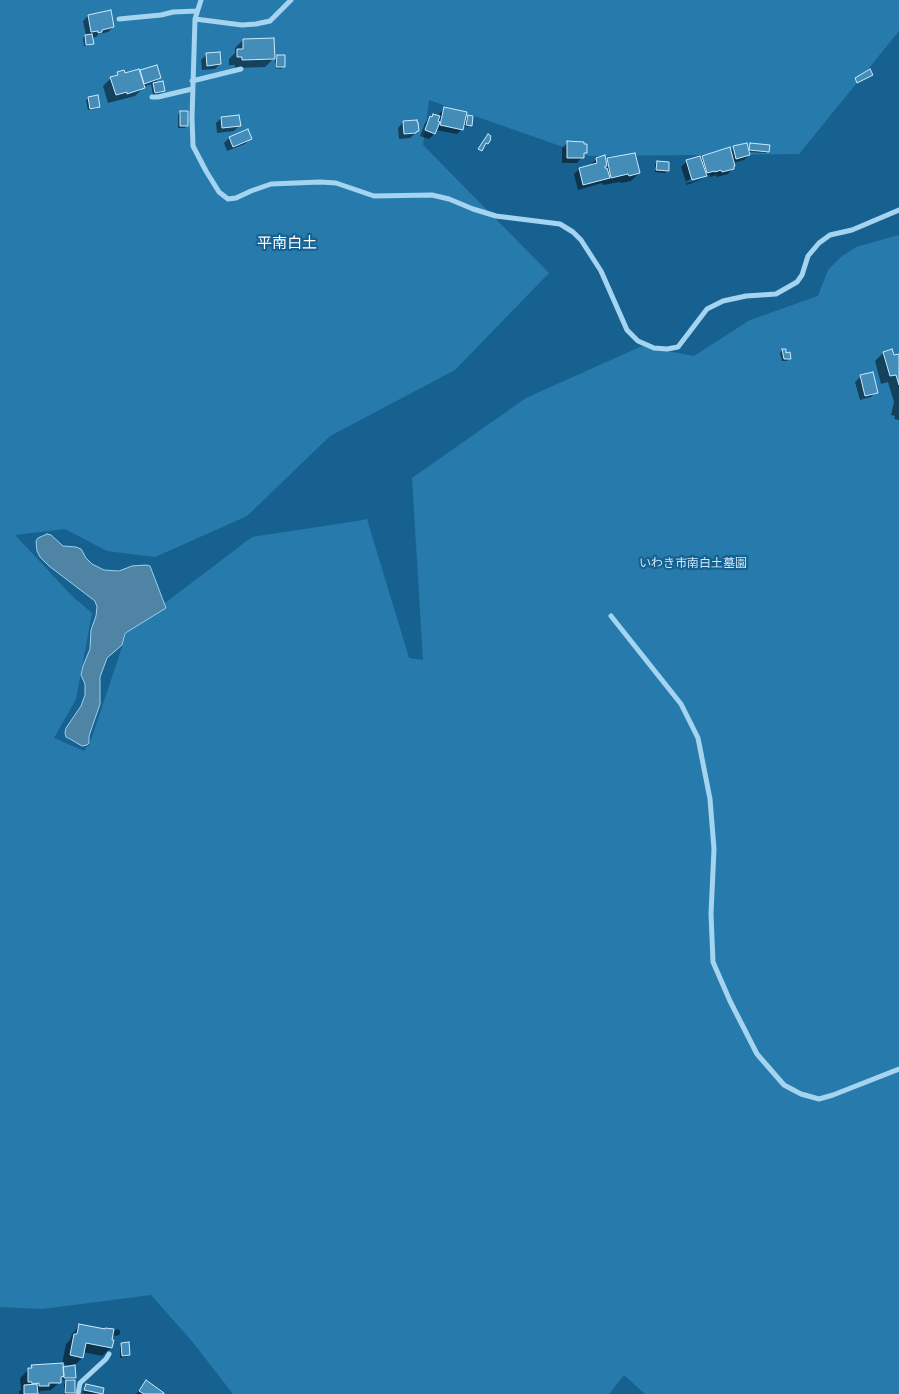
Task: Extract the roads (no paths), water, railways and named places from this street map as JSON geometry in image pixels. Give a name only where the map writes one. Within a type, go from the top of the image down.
[{"type":"street","points":[[200,0],[195,19],[192,81],[193,146],[219,192],[228,199],[236,198],[271,184],[336,183],[374,196],[432,195],[496,216],[560,224],[573,232],[581,240],[601,271],[627,330],[638,341],[654,348],[667,349],[678,347],[707,309],[723,301],[746,296],[776,294],[798,282],[808,256],[819,243],[830,235],[852,230],[899,210]]},
{"type":"street","points":[[195,19],[242,25],[256,24],[270,21],[291,0]]},
{"type":"street","points":[[119,19],[197,11]]},
{"type":"street","points":[[192,81],[241,69]]},
{"type":"street","points":[[152,96],[158,98],[192,89]]},
{"type":"street","points":[[611,616],[681,704],[698,738],[710,800],[714,849],[711,914],[712,962],[757,1054],[784,1085],[801,1094],[819,1099],[899,1069]]},
{"type":"street","points":[[78,1394],[80,1383],[109,1354]]},
{"type":"district","name":"平南白土","points":[[287,243]]},
{"type":"park label","name":"いわき市南白土墓園","points":[[693,563]]}]
